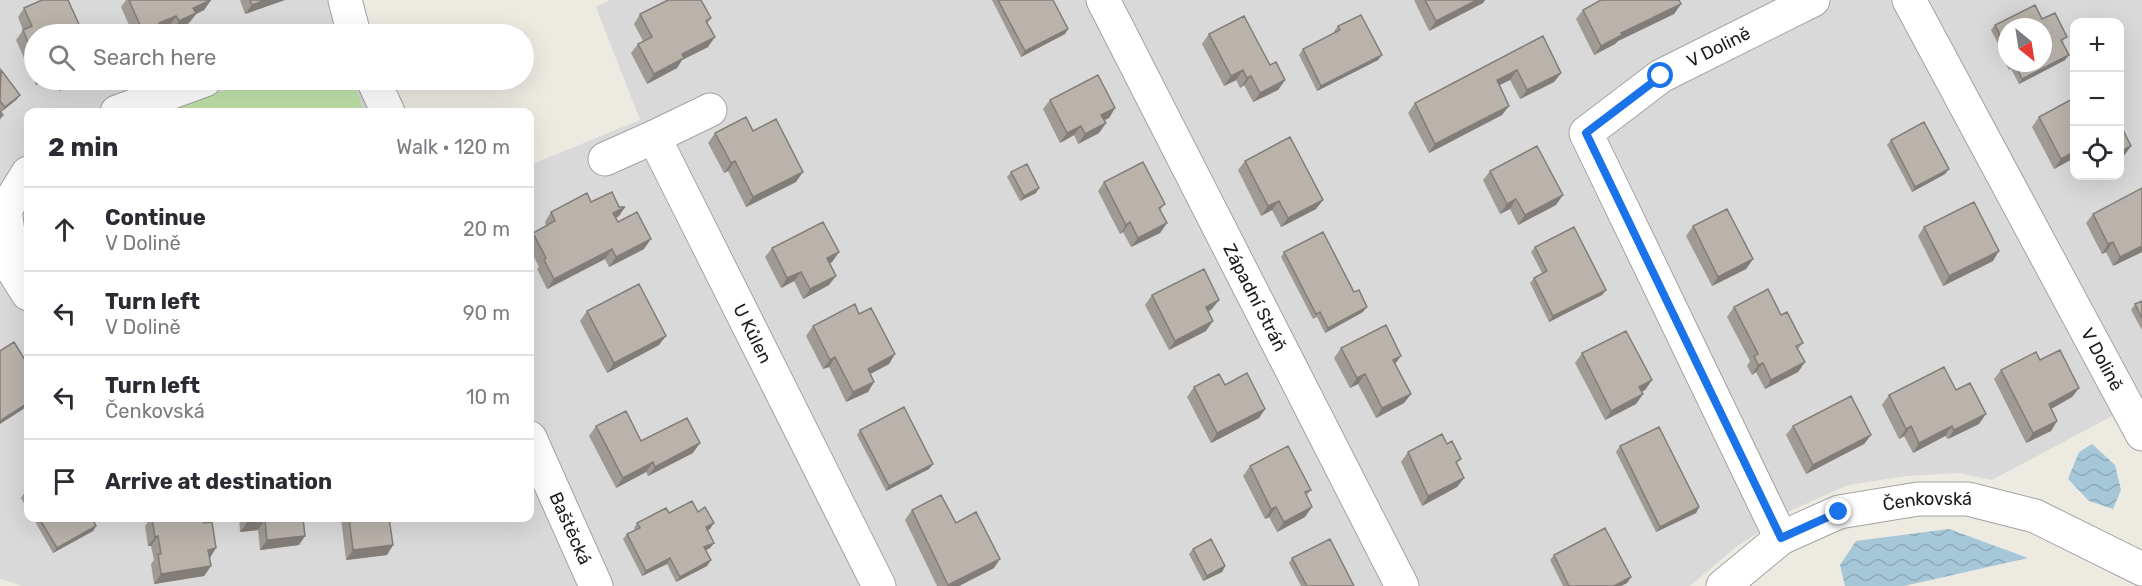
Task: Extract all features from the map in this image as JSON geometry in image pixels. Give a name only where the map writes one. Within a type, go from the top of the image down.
[{"type":"street","name":"V Dolině","points":[[1781,538],[1586,133],[1661,76],[1813,0]]},
{"type":"street","name":"V Dolině","points":[[1909,0],[2142,434]]},
{"type":"street","name":"Západní Stráň","points":[[1114,4],[1402,586]]},
{"type":"street","points":[[128,108],[178,90]]},
{"type":"street","points":[[378,90],[386,108]]},
{"type":"street","points":[[605,159],[710,110]]},
{"type":"street","name":"U Kůlen","points":[[654,137],[879,586]]},
{"type":"street","points":[[24,179],[5,210],[13,270],[24,288]]},
{"type":"street","name":"Baštěcká","points":[[534,447],[596,586]]},
{"type":"street","name":"Čenkovská","points":[[1723,586],[1781,538],[1839,512],[1918,499],[1968,499],[2035,516],[2142,569]]},
{"type":"shaded area","points":[[0,0],[328,0],[338,24],[24,24],[24,90],[364,90],[372,108],[24,108],[24,522],[534,522],[534,163],[640,120],[596,7],[610,0],[2142,0],[2142,400],[1992,480],[1958,473],[1907,476],[1848,485],[1792,510],[1735,548],[1690,586],[23,586],[0,579]]},
{"type":"green space","points":[[226,90],[356,90],[363,108],[176,108]]},
{"type":"water","points":[[2092,444],[2115,465],[2121,490],[2113,509],[2089,501],[2068,479],[2079,452]]},
{"type":"water","points":[[1949,529],[2028,558],[1904,586],[1845,586],[1840,565],[1856,541]]},
{"type":"building","points":[[42,0],[68,0],[79,24],[31,24],[24,8]]},
{"type":"building","points":[[129,0],[211,0],[193,8],[196,13],[179,21],[176,16],[159,24],[140,24]]},
{"type":"building","points":[[250,0],[265,0],[252,5]]},
{"type":"building","points":[[668,0],[701,0],[711,18],[706,21],[715,37],[682,54],[684,58],[654,74],[638,44],[652,37],[640,14]]},
{"type":"building","points":[[998,0],[1053,0],[1068,29],[1025,51]]},
{"type":"building","points":[[1425,0],[1477,0],[1436,21]]},
{"type":"building","points":[[1601,0],[1679,0],[1681,4],[1621,33],[1622,35],[1601,46],[1583,10]]},
{"type":"building","points":[[2035,5],[2042,18],[2009,18]]},
{"type":"building","points":[[2055,13],[2067,37],[2061,40],[2069,55],[2052,64],[2052,18],[2044,18]]},
{"type":"building","points":[[1361,15],[1382,55],[1321,86],[1303,49],[1340,30],[1338,26]]},
{"type":"building","points":[[1244,16],[1270,65],[1276,62],[1285,80],[1260,93],[1251,76],[1247,78],[1243,70],[1231,76],[1209,34]]},
{"type":"building","points":[[1543,36],[1561,73],[1527,90],[1517,70],[1497,80],[1509,106],[1435,144],[1415,103]]},
{"type":"building","points":[[1,70],[20,95],[5,107],[0,101]]},
{"type":"building","points":[[2019,72],[2036,72],[2022,79]]},
{"type":"building","points":[[1098,75],[1115,108],[1101,115],[1106,123],[1085,134],[1081,126],[1067,133],[1050,100]]},
{"type":"building","points":[[2070,100],[2070,154],[2061,159],[2039,117]]},
{"type":"building","points":[[746,117],[753,131],[776,119],[803,172],[753,197],[735,161],[731,163],[715,133]]},
{"type":"building","points":[[1924,122],[1949,169],[1915,187],[1891,140]]},
{"type":"building","points":[[2124,132],[2131,146],[2124,150]]},
{"type":"building","points":[[1290,137],[1323,200],[1288,218],[1279,201],[1268,206],[1245,161]]},
{"type":"building","points":[[1537,146],[1563,195],[1525,215],[1516,199],[1507,204],[1490,171]]},
{"type":"building","points":[[1143,162],[1165,204],[1159,208],[1167,223],[1138,238],[1130,222],[1126,225],[1104,182]]},
{"type":"building","points":[[1027,164],[1039,188],[1024,196],[1011,172]]},
{"type":"building","points":[[2142,188],[2142,246],[2120,257],[2113,242],[2108,244],[2093,214]]},
{"type":"building","points":[[612,192],[619,207],[625,207],[613,213],[618,222],[637,212],[651,239],[616,257],[612,249],[554,279],[534,232],[555,221],[551,212],[587,193],[591,202]]},
{"type":"building","points":[[1974,202],[1999,251],[1949,276],[1924,227]]},
{"type":"building","points":[[1727,209],[1753,259],[1718,277],[1693,226]]},
{"type":"building","points":[[823,222],[839,252],[827,258],[836,276],[810,289],[801,272],[787,278],[772,248]]},
{"type":"building","points":[[1574,227],[1606,290],[1553,316],[1534,278],[1547,271],[1535,247]]},
{"type":"building","points":[[1323,232],[1354,292],[1359,290],[1367,307],[1328,328],[1320,312],[1316,314],[1284,252]]},
{"type":"building","points":[[1204,269],[1219,300],[1206,307],[1213,321],[1175,341],[1152,295]]},
{"type":"building","points":[[639,284],[666,336],[614,363],[587,311]]},
{"type":"building","points":[[1768,289],[1781,315],[1787,312],[1803,343],[1796,346],[1805,362],[1771,380],[1763,363],[1758,365],[1754,356],[1758,354],[1734,307]]},
{"type":"building","points":[[2142,301],[2142,318],[2135,304]]},
{"type":"building","points":[[855,304],[859,314],[871,308],[895,354],[868,369],[874,382],[853,392],[835,357],[830,360],[813,326]]},
{"type":"building","points":[[1386,325],[1401,356],[1393,360],[1411,394],[1382,408],[1365,374],[1357,378],[1341,348]]},
{"type":"building","points":[[1626,331],[1652,380],[1639,387],[1643,394],[1611,411],[1582,353]]},
{"type":"building","points":[[14,342],[24,358],[24,406],[0,421],[0,351]]},
{"type":"building","points":[[2060,350],[2079,388],[2049,404],[2057,421],[2033,433],[2001,370],[2036,352],[2040,360]]},
{"type":"building","points":[[1944,367],[1956,390],[1970,383],[1986,414],[1954,430],[1952,426],[1919,443],[1911,426],[1906,429],[1889,395]]},
{"type":"building","points":[[1247,373],[1265,409],[1217,433],[1194,387],[1219,374],[1225,385]]},
{"type":"building","points":[[1851,396],[1871,435],[1813,465],[1793,426]]},
{"type":"building","points":[[904,407],[933,464],[889,486],[860,430]]},
{"type":"building","points":[[626,411],[641,441],[687,418],[700,443],[655,467],[653,462],[623,478],[596,426]]},
{"type":"building","points":[[1659,427],[1699,507],[1660,527],[1620,446]]},
{"type":"building","points":[[1442,434],[1447,444],[1452,441],[1461,459],[1456,462],[1464,478],[1428,496],[1408,452]]},
{"type":"building","points":[[1288,446],[1311,490],[1305,492],[1312,507],[1284,522],[1276,507],[1271,509],[1250,466]]},
{"type":"building","points":[[941,495],[956,523],[976,512],[1000,559],[948,585],[912,510]]},
{"type":"building","points":[[692,501],[698,512],[705,507],[714,523],[706,527],[714,543],[704,547],[711,560],[680,577],[670,558],[646,571],[627,534],[640,528],[637,523],[666,508],[669,513]]},
{"type":"building","points":[[41,522],[94,522],[96,526],[57,548]]},
{"type":"building","points":[[153,522],[212,522],[216,548],[208,550],[211,566],[161,574],[158,554],[161,554],[158,536],[155,537]]},
{"type":"building","points":[[265,522],[303,522],[305,536],[267,540]]},
{"type":"building","points":[[350,522],[390,522],[393,545],[353,550]]},
{"type":"building","points":[[1605,528],[1631,577],[1614,586],[1569,586],[1554,555]]},
{"type":"building","points":[[1211,539],[1225,566],[1207,576],[1193,549]]},
{"type":"building","points":[[1330,539],[1354,586],[1307,586],[1292,558]]},
{"type":"route","points":[[1661,76],[1586,133],[1781,538],[1839,512]]}]
